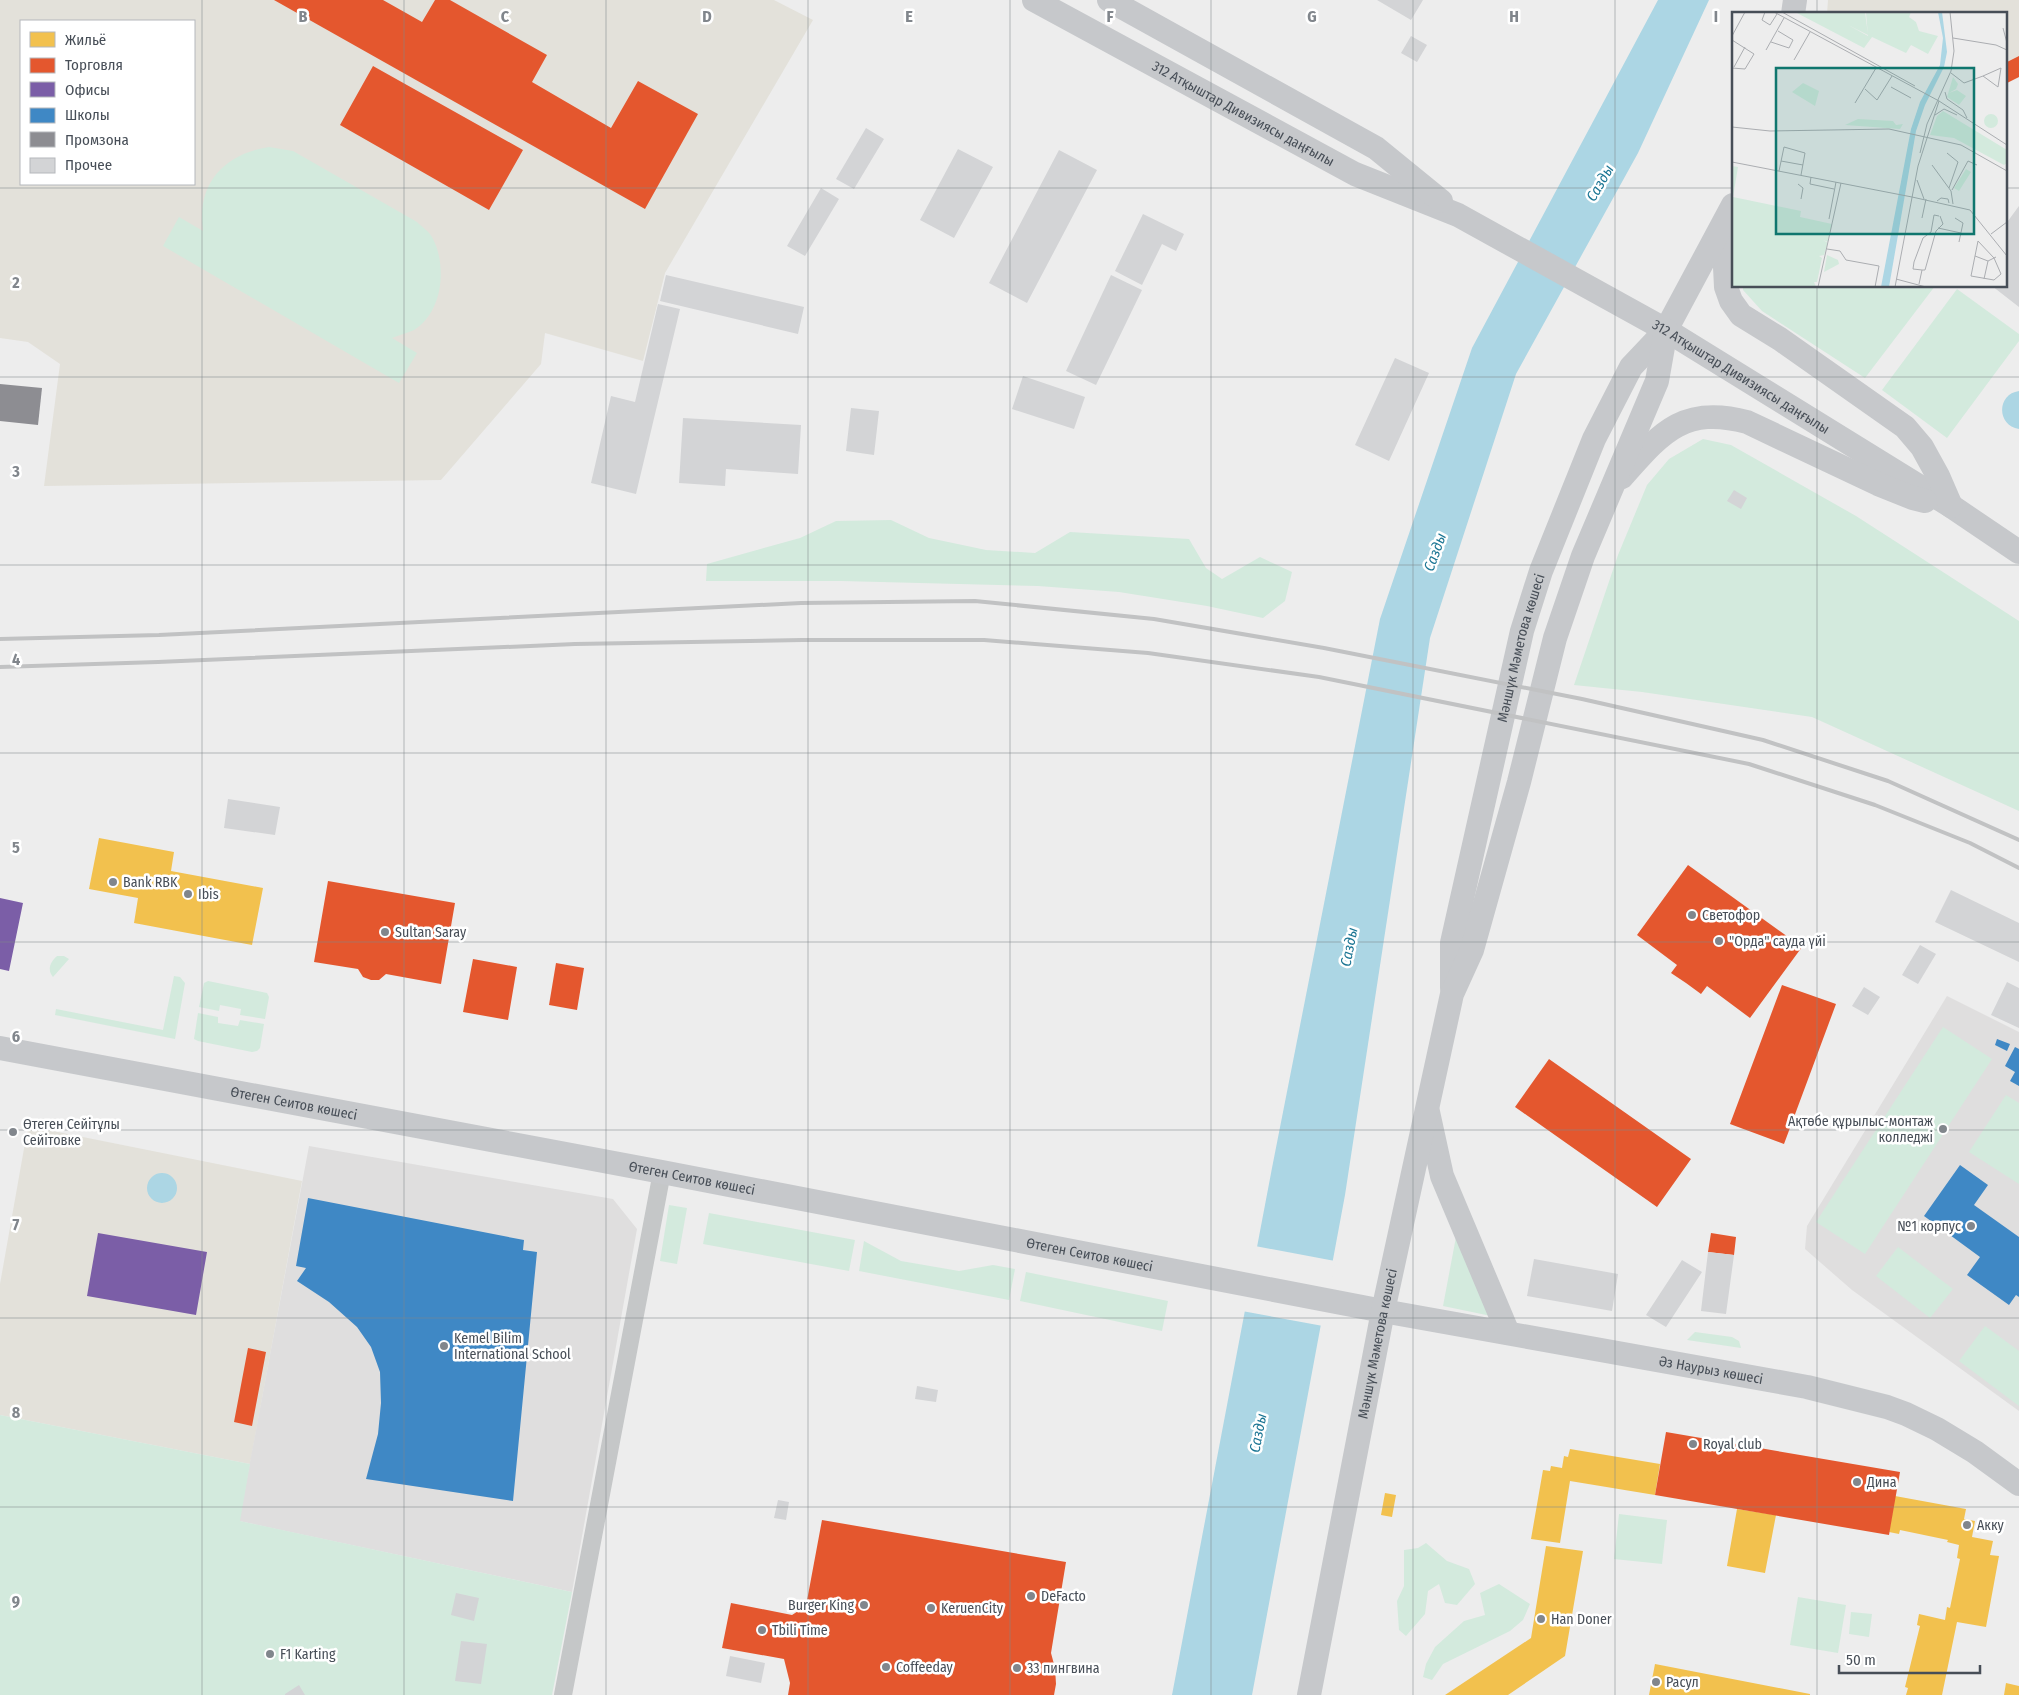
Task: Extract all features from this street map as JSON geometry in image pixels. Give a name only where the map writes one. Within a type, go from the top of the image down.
[{"type":"main road","name":"312 Атқыштар Дивизиясы даңғылы","points":[[1034,0],[1355,174],[1458,214],[1666,330],[1951,506],[2019,552]]},
{"type":"main road","name":"312 Атқыштар Дивизиясы даңғылы","points":[[1109,0],[1376,148],[1458,214]]},
{"type":"main road","name":"Мәншүк Мәметова көшесі","points":[[1452,994],[1452,943],[1522,631],[1538,579],[1594,439],[1631,367],[1666,330],[1732,207]]},
{"type":"main road","points":[[1732,220],[1726,246],[1726,287],[1731,301],[1741,315],[1780,339],[1905,427],[1922,447],[1938,476],[1951,506]]},
{"type":"main road","name":"Мәншүк Мәметова көшесі","points":[[1309,1695],[1383,1311],[1452,994],[1472,950],[1519,782],[1555,638],[1583,556],[1657,381],[1666,330]]},
{"type":"main road","points":[[1609,492],[1647,450],[1677,424],[1695,418],[1711,416],[1728,417],[1747,422],[1878,484],[1913,498],[1951,506]]},
{"type":"main road","name":"Өтеген Сеитов көшесі","points":[[0,1048],[662,1172],[1383,1311]]},
{"type":"main road","points":[[1427,1105],[1442,1176],[1508,1333]]},
{"type":"main road","name":"Әз Наурыз көшесі","points":[[1383,1311],[1807,1387],[1887,1407],[1938,1429],[1975,1452],[2019,1484]]},
{"type":"street","points":[[563,1695],[662,1172]]},
{"type":"shaded area","points":[[0,0],[774,0],[813,20],[665,273],[643,361],[545,333],[541,364],[441,480],[44,486],[60,364],[28,342],[0,338]]},
{"type":"shaded area","points":[[1828,0],[2019,0],[2019,77],[2006,84],[2006,12],[1827,12]]},
{"type":"shaded area","name":"Ақтөбе құрылыс-монтаж колледжі","points":[[1947,996],[2019,1032],[2019,1411],[1852,1290],[1805,1249],[1807,1226]]},
{"type":"shaded area","points":[[28,1126],[302,1181],[250,1464],[0,1415],[0,1284]]},
{"type":"shaded area","name":"Kemel Bilim International School","points":[[309,1146],[613,1199],[637,1229],[572,1592],[239,1521]]},
{"type":"green space","points":[[269,147],[293,151],[417,222],[432,236],[440,262],[440,288],[431,312],[424,322],[414,330],[392,338],[417,353],[399,383],[163,246],[179,217],[203,231],[202,214],[204,199],[209,186],[226,164],[239,156]]},
{"type":"green space","points":[[1743,288],[1933,288],[1865,378],[1762,311]]},
{"type":"green space","points":[[1957,289],[2019,334],[2019,341],[1947,438],[1882,390]]},
{"type":"green space","points":[[1703,439],[1731,445],[1856,516],[2019,621],[2019,811],[1812,717],[1642,692],[1574,685],[1618,555],[1647,485],[1669,459]]},
{"type":"green space","points":[[891,520],[929,538],[986,550],[1035,553],[1070,532],[1189,539],[1206,568],[1222,579],[1260,557],[1292,572],[1285,601],[1263,618],[1207,606],[1119,592],[1038,586],[841,581],[706,581],[707,564],[800,538],[836,521]]},
{"type":"green space","points":[[57,956],[64,956],[69,959],[53,977],[50,972],[50,966]]},
{"type":"green space","points":[[174,976],[180,977],[185,983],[175,1039],[55,1015],[56,1009],[163,1030]]},
{"type":"green space","points":[[208,981],[267,993],[269,997],[265,1019],[240,1015],[241,1009],[220,1005],[219,1011],[199,1007],[204,983]]},
{"type":"green space","points":[[198,1013],[218,1017],[218,1023],[238,1026],[240,1020],[264,1024],[260,1048],[252,1052],[194,1039]]},
{"type":"green space","points":[[1943,1027],[1992,1059],[1865,1254],[1816,1222]]},
{"type":"green space","points":[[2006,1095],[2019,1103],[2019,1184],[1969,1152]]},
{"type":"green space","points":[[669,1205],[687,1208],[677,1264],[660,1261]]},
{"type":"green space","points":[[709,1213],[855,1240],[849,1271],[703,1244]]},
{"type":"green space","points":[[1456,1237],[1496,1317],[1443,1306]]},
{"type":"green space","points":[[864,1241],[901,1261],[959,1271],[993,1265],[1015,1269],[1009,1300],[859,1271]]},
{"type":"green space","points":[[1898,1247],[1953,1289],[1930,1318],[1876,1276]]},
{"type":"green space","points":[[1026,1272],[1168,1301],[1162,1331],[1020,1301]]},
{"type":"green space","points":[[1985,1326],[2019,1351],[2019,1406],[1959,1361]]},
{"type":"green space","points":[[1695,1332],[1732,1337],[1739,1341],[1741,1348],[1687,1340]]},
{"type":"green space","points":[[0,1415],[250,1464],[240,1521],[572,1592],[552,1695],[0,1695]]},
{"type":"green space","points":[[1619,1514],[1667,1520],[1662,1564],[1614,1559]]},
{"type":"green space","points":[[1426,1543],[1447,1561],[1469,1569],[1475,1584],[1457,1605],[1445,1603],[1439,1584],[1428,1591],[1425,1614],[1406,1636],[1399,1630],[1397,1601],[1404,1586],[1404,1550],[1418,1548]]},
{"type":"green space","points":[[1499,1584],[1530,1604],[1523,1620],[1510,1631],[1443,1664],[1432,1680],[1423,1677],[1426,1664],[1435,1647],[1464,1621],[1485,1615],[1480,1593]]},
{"type":"green space","points":[[1798,1597],[1846,1605],[1838,1653],[1790,1645]]},
{"type":"green space","points":[[1851,1612],[1872,1614],[1869,1637],[1849,1634]]},
{"type":"water","name":"Сазды","points":[[1658,0],[1709,0],[1638,153],[1516,374],[1430,638],[1345,1195],[1252,1695],[1172,1695],[1272,1168],[1380,619],[1472,348]]},
{"type":"water","points":[[2019,391],[2019,429],[2006,422],[2002,410],[2006,398],[2012,393]]},
{"type":"water","points":[[162,1173],[168,1174],[176,1182],[176,1194],[168,1202],[162,1203],[156,1202],[148,1194],[147,1188],[148,1182],[156,1174]]},
{"type":"pier","points":[[1255,1246],[1335,1261],[1323,1326],[1242,1311]]},
{"type":"building: Жильё","name":"Ibis","points":[[99,838],[174,852],[171,871],[263,888],[252,945],[134,923],[138,898],[89,889]]},
{"type":"building: Жильё","points":[[1570,1449],[1660,1464],[1655,1495],[1570,1481],[1560,1543],[1531,1539],[1543,1470],[1550,1471],[1551,1466],[1562,1468],[1564,1456],[1568,1457]]},
{"type":"building: Жильё","points":[[1385,1493],[1396,1495],[1392,1517],[1381,1515]]},
{"type":"building: Жильё","points":[[1895,1496],[1966,1509],[1964,1519],[1975,1521],[1972,1537],[1993,1541],[1990,1555],[1999,1556],[1986,1627],[1957,1622],[1942,1695],[1906,1695],[1908,1688],[1905,1687],[1920,1626],[1917,1625],[1919,1614],[1945,1620],[1947,1607],[1950,1608],[1960,1559],[1957,1558],[1959,1545],[1947,1542],[1948,1540],[1900,1530],[1899,1534],[1889,1532]]},
{"type":"building: Жильё","points":[[1737,1509],[1776,1515],[1765,1573],[1727,1566]]},
{"type":"building: Жильё","points":[[1546,1546],[1583,1551],[1565,1656],[1508,1695],[1445,1695],[1531,1638]]},
{"type":"building: Жильё","points":[[1655,1664],[1810,1694],[1810,1695],[1649,1695]]},
{"type":"building: Жильё","points":[[2006,1683],[2019,1686],[2019,1695],[2004,1695]]},
{"type":"building: Торговля","points":[[274,0],[383,0],[422,22],[435,0],[450,0],[547,55],[532,82],[611,128],[638,81],[698,114],[645,209]]},
{"type":"building: Торговля","points":[[2019,56],[2019,77],[2006,84],[2006,62]]},
{"type":"building: Торговля","points":[[373,66],[523,150],[489,210],[340,125]]},
{"type":"building: Торговля","name":"\"Орда\" сауда үйі","points":[[1688,865],[1802,947],[1750,1018],[1707,986],[1701,994],[1671,973],[1677,965],[1637,935]]},
{"type":"building: Торговля","name":"Sultan Saray","points":[[328,881],[455,903],[441,984],[386,974],[379,980],[371,980],[363,977],[358,969],[314,962]]},
{"type":"building: Торговля","points":[[473,959],[517,967],[508,1020],[463,1012]]},
{"type":"building: Торговля","points":[[556,963],[584,968],[577,1010],[549,1005]]},
{"type":"building: Торговля","points":[[1782,985],[1836,1004],[1784,1144],[1730,1124]]},
{"type":"building: Торговля","points":[[1549,1059],[1691,1159],[1657,1207],[1515,1107]]},
{"type":"building: Торговля","points":[[1711,1233],[1736,1237],[1734,1255],[1708,1252]]},
{"type":"building: Торговля","points":[[248,1348],[266,1352],[252,1426],[234,1422]]},
{"type":"building: Торговля","points":[[1666,1432],[1900,1472],[1889,1535],[1655,1495]]},
{"type":"building: Торговля","name":"KeruenCity","points":[[822,1520],[1066,1562],[1051,1653],[1055,1668],[1056,1684],[1054,1695],[788,1695],[790,1683],[784,1659],[722,1648],[731,1603],[792,1615],[806,1606]]},
{"type":"building: Офисы","points":[[0,898],[23,903],[9,971],[0,969]]},
{"type":"building: Офисы","points":[[98,1233],[207,1252],[196,1315],[87,1296]]},
{"type":"building: Школы","points":[[1997,1039],[2010,1044],[2007,1051],[1995,1045]]},
{"type":"building: Школы","points":[[2015,1047],[2019,1049],[2019,1086],[2010,1081],[2015,1072],[2005,1066]]},
{"type":"building: Школы","name":"№1 корпус","points":[[1960,1165],[1988,1185],[1974,1205],[2019,1237],[2019,1297],[2016,1295],[2009,1305],[1967,1275],[1980,1257],[1924,1216]]},
{"type":"building: Школы","points":[[308,1198],[524,1240],[523,1250],[537,1252],[513,1501],[366,1479],[378,1434],[381,1403],[380,1372],[371,1347],[357,1327],[329,1302],[297,1281],[306,1268],[296,1266]]},
{"type":"building: Промзона","points":[[0,384],[42,388],[38,425],[0,421]]},
{"type":"building: Прочее","points":[[1377,0],[1423,0],[1411,20]]},
{"type":"building: Прочее","points":[[1411,36],[1427,45],[1417,62],[1401,53]]},
{"type":"building: Прочее","points":[[866,128],[884,139],[854,189],[836,179]]},
{"type":"building: Прочее","points":[[958,149],[993,167],[954,238],[920,220]]},
{"type":"building: Прочее","points":[[1059,150],[1097,170],[1027,303],[989,283]]},
{"type":"building: Прочее","points":[[821,188],[839,199],[805,256],[787,246]]},
{"type":"building: Прочее","points":[[2019,206],[2019,307],[1995,288],[2006,288],[2006,224]]},
{"type":"building: Прочее","points":[[1143,214],[1184,234],[1176,251],[1162,244],[1142,285],[1115,271]]},
{"type":"building: Прочее","points":[[666,275],[804,307],[798,334],[660,301]]},
{"type":"building: Прочее","points":[[1111,275],[1142,290],[1096,385],[1066,371]]},
{"type":"building: Прочее","points":[[658,304],[680,309],[636,494],[591,483],[611,396],[635,402]]},
{"type":"building: Прочее","points":[[1395,358],[1429,373],[1389,461],[1355,445]]},
{"type":"building: Прочее","points":[[1023,376],[1085,397],[1074,429],[1012,409]]},
{"type":"building: Прочее","points":[[851,408],[879,411],[874,455],[846,451]]},
{"type":"building: Прочее","points":[[683,418],[801,425],[798,474],[726,469],[725,486],[679,483]]},
{"type":"building: Прочее","points":[[1734,490],[1747,498],[1741,509],[1727,501]]},
{"type":"building: Прочее","points":[[228,799],[280,807],[275,835],[224,828]]},
{"type":"building: Прочее","points":[[1951,890],[2019,923],[2019,962],[1935,922]]},
{"type":"building: Прочее","points":[[1920,945],[1936,954],[1918,984],[1902,975]]},
{"type":"building: Прочее","points":[[2007,982],[2019,988],[2019,1028],[1991,1015]]},
{"type":"building: Прочее","points":[[1864,987],[1880,997],[1868,1015],[1852,1006]]},
{"type":"building: Прочее","points":[[1708,1252],[1734,1255],[1726,1314],[1701,1311]]},
{"type":"building: Прочее","points":[[1534,1259],[1618,1274],[1612,1311],[1527,1296]]},
{"type":"building: Прочее","points":[[1682,1260],[1702,1272],[1666,1327],[1646,1315]]},
{"type":"building: Прочее","points":[[917,1386],[938,1390],[936,1402],[915,1399]]},
{"type":"building: Прочее","points":[[778,1500],[789,1502],[786,1520],[774,1518]]},
{"type":"building: Прочее","points":[[456,1593],[479,1598],[474,1621],[451,1615]]},
{"type":"building: Прочее","points":[[461,1641],[487,1644],[481,1684],[455,1681]]},
{"type":"building: Прочее","points":[[730,1656],[765,1663],[761,1683],[726,1676]]},
{"type":"building: Прочее","points":[[299,1685],[305,1695],[285,1695],[285,1694]]},
{"type":"railway","points":[[0,639],[159,635],[801,603],[975,601],[1154,619],[1324,648],[1582,699],[1763,740],[1888,781],[2019,840]]},
{"type":"railway","points":[[0,667],[575,644],[802,640],[984,640],[1148,653],[1319,677],[1749,764],[1875,805],[1970,843],[2019,868]]},
{"type":"place","name":"Bank RBK","points":[[113,882]]},
{"type":"place","name":"Ibis","points":[[188,894]]},
{"type":"place","name":"Светофор","points":[[1692,915]]},
{"type":"place","name":"Sultan Saray","points":[[385,932]]},
{"type":"place","name":"\"Орда\" сауда үйі","points":[[1719,941]]},
{"type":"place","name":"Ақтөбе құрылыс-монтаж колледжі","points":[[1943,1129]]},
{"type":"place","name":"Өтеген Сейітұлы Сейітовке","points":[[13,1132]]},
{"type":"place","name":"№1 корпус","points":[[1971,1226]]},
{"type":"place","name":"Kemel Bilim International School","points":[[444,1346]]},
{"type":"place","name":"Royal club","points":[[1693,1444]]},
{"type":"place","name":"Дина","points":[[1857,1482]]},
{"type":"place","name":"Акку","points":[[1967,1525]]},
{"type":"place","name":"DeFacto","points":[[1031,1596]]},
{"type":"place","name":"Burger King","points":[[864,1605]]},
{"type":"place","name":"KeruenCity","points":[[931,1608]]},
{"type":"place","name":"Han Doner","points":[[1541,1619]]},
{"type":"place","name":"Tbili Time","points":[[762,1630]]},
{"type":"place","name":"F1 Karting","points":[[270,1654]]},
{"type":"place","name":"Coffeeday","points":[[886,1667]]},
{"type":"place","name":"33 пингвина","points":[[1017,1668]]},
{"type":"place","name":"Расул","points":[[1656,1682]]}]
